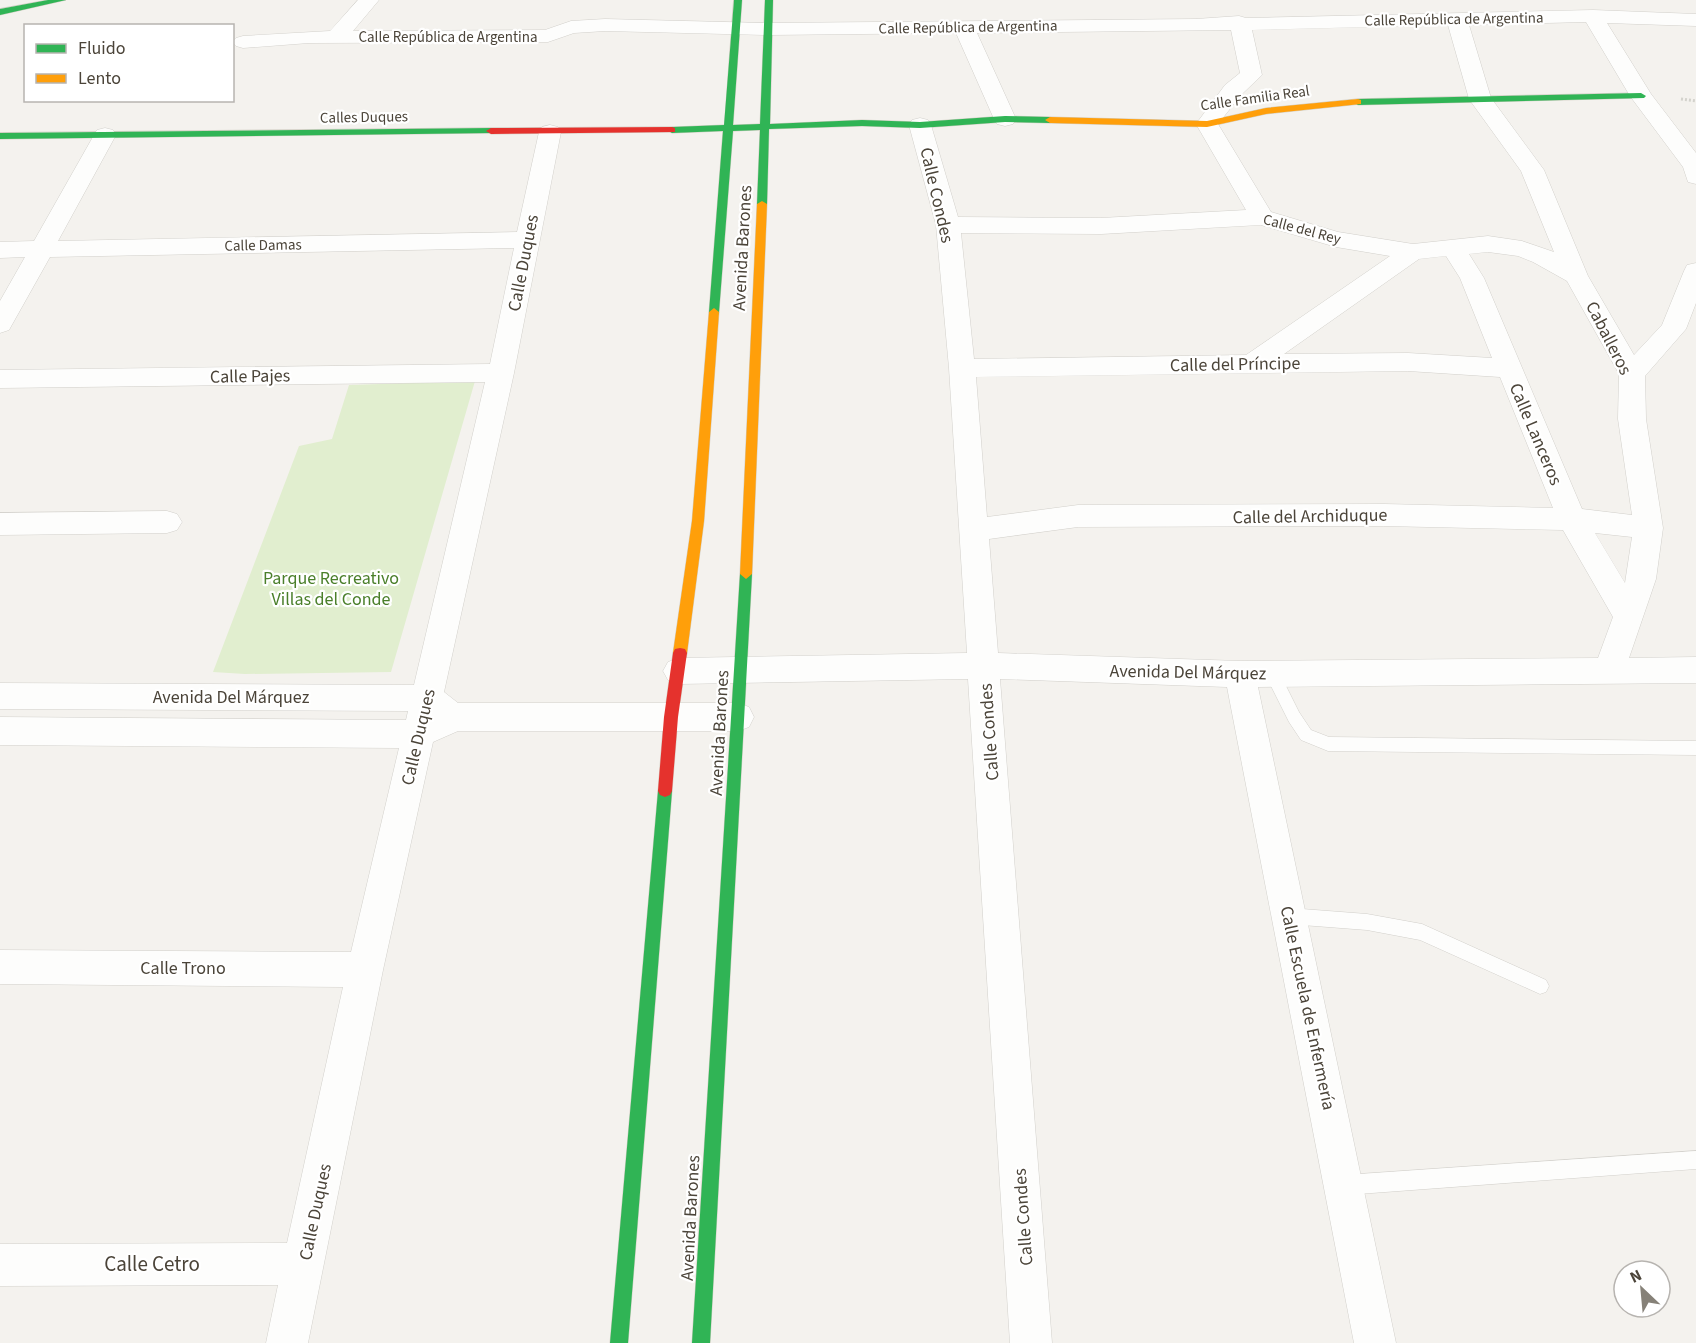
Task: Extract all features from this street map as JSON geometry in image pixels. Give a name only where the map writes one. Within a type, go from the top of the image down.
[{"type":"main road","points":[[0,12],[62,0]]},
{"type":"main road","name":"Avenida Barones","points":[[619,1343],[671,717],[698,521],[738,0]]},
{"type":"main road","name":"Avenida Barones","points":[[701,1343],[741,671],[766,125],[769,0]]},
{"type":"main road","name":"Calle Familia Real","points":[[729,129],[766,125],[920,124],[1005,119],[1207,124],[1266,111],[1368,101],[1641,96]]},
{"type":"main road","name":"Calles Duques","points":[[0,136],[729,129]]},
{"type":"street","points":[[336,37],[369,0]]},
{"type":"street","points":[[1366,0],[1386,20]]},
{"type":"street","points":[[1532,0],[1553,17]]},
{"type":"street","points":[[1686,0],[1696,8]]},
{"type":"street","points":[[1180,4],[1196,25]]},
{"type":"street","points":[[1593,16],[1641,96],[1694,166],[1696,177]]},
{"type":"street","name":"Calle República de Argentina","points":[[243,42],[336,37],[548,36],[572,18],[605,25],[737,29],[1196,25],[1239,22],[1593,16],[1696,20]]},
{"type":"street","points":[[1457,19],[1480,99]]},
{"type":"street","points":[[1239,22],[1246,44],[1251,75],[1233,90],[1207,124],[1262,216]]},
{"type":"street","points":[[964,27],[1005,119]]},
{"type":"street","name":"Caballeros","points":[[1480,99],[1532,170],[1576,276],[1632,374],[1632,419],[1648,528],[1641,579],[1609,670]]},
{"type":"street","name":"Calle Condes","points":[[920,124],[948,225],[962,368],[972,530],[985,666],[1031,1343]]},
{"type":"street","name":"Calle Duques","points":[[287,1343],[365,970],[501,373],[526,240],[550,132]]},
{"type":"street","points":[[0,324],[105,135]]},
{"type":"street","name":"Calle del Rey","points":[[948,225],[1101,226],[1262,216],[1336,239],[1413,252],[1488,244],[1522,249],[1542,256],[1576,276]]},
{"type":"street","points":[[1488,244],[1551,218]]},
{"type":"street","name":"Calle Damas","points":[[0,250],[526,240]]},
{"type":"street","name":"Calle Lanceros","points":[[1453,247],[1472,278],[1572,519],[1628,616]]},
{"type":"street","points":[[1253,363],[1413,252]]},
{"type":"street","points":[[1632,374],[1673,329],[1696,271]]},
{"type":"street","name":"Calle del Príncipe","points":[[962,368],[1408,362],[1508,368]]},
{"type":"street","name":"Calle Pajes","points":[[0,379],[501,373]]},
{"type":"street","name":"Calle del Archiduque","points":[[972,530],[1078,516],[1384,515],[1572,519],[1648,528]]},
{"type":"street","points":[[0,524],[167,522]]},
{"type":"street","name":"Avenida Del Márquez","points":[[679,670],[741,671],[985,666],[1257,674],[1696,670]]},
{"type":"street","name":"Calle Escuela de Enfermería","points":[[1257,674],[1289,916],[1375,1343]]},
{"type":"street","name":"Avenida Del Márquez","points":[[0,696],[428,698]]},
{"type":"street","points":[[428,698],[455,717]]},
{"type":"street","name":"Avenida Del Márquez","points":[[0,731],[418,734],[455,717],[738,717]]},
{"type":"street","name":"Calle Trono","points":[[0,967],[365,970]]},
{"type":"street","name":"Calle Cetro","points":[[0,1265],[304,1264]]},
{"type":"lane","points":[[1257,674],[1294,717],[1306,735],[1328,744],[1696,748]]},
{"type":"lane","points":[[1289,916],[1367,922],[1422,932],[1540,986]]},
{"type":"lane","points":[[1345,1185],[1696,1160]]},
{"type":"green space","name":"Parque Recreativo Villas del Conde","points":[[475,381],[391,672],[245,674],[213,672],[299,446],[332,439],[349,385]]},
{"type":"traffic: fast","points":[[0,12],[62,0]]},
{"type":"traffic: fast","points":[[714,312],[738,0]]},
{"type":"traffic: fast","points":[[762,204],[769,0]]},
{"type":"traffic: fast","points":[[1358,102],[1641,96]]},
{"type":"traffic: fast","points":[[672,130],[862,123],[920,125],[1005,119],[1050,120]]},
{"type":"traffic: fast","points":[[0,136],[491,131]]},
{"type":"traffic: fast","points":[[701,1343],[746,574]]},
{"type":"traffic: fast","points":[[619,1343],[665,791]]},
{"type":"traffic: slow","points":[[1050,120],[1207,124],[1266,111],[1358,102]]},
{"type":"traffic: slow","points":[[746,574],[762,204]]},
{"type":"traffic: slow","points":[[680,653],[698,521],[714,312]]},
{"type":"traffic: jam","points":[[491,131],[672,130]]},
{"type":"traffic: jam","points":[[665,791],[671,717],[680,653]]}]
